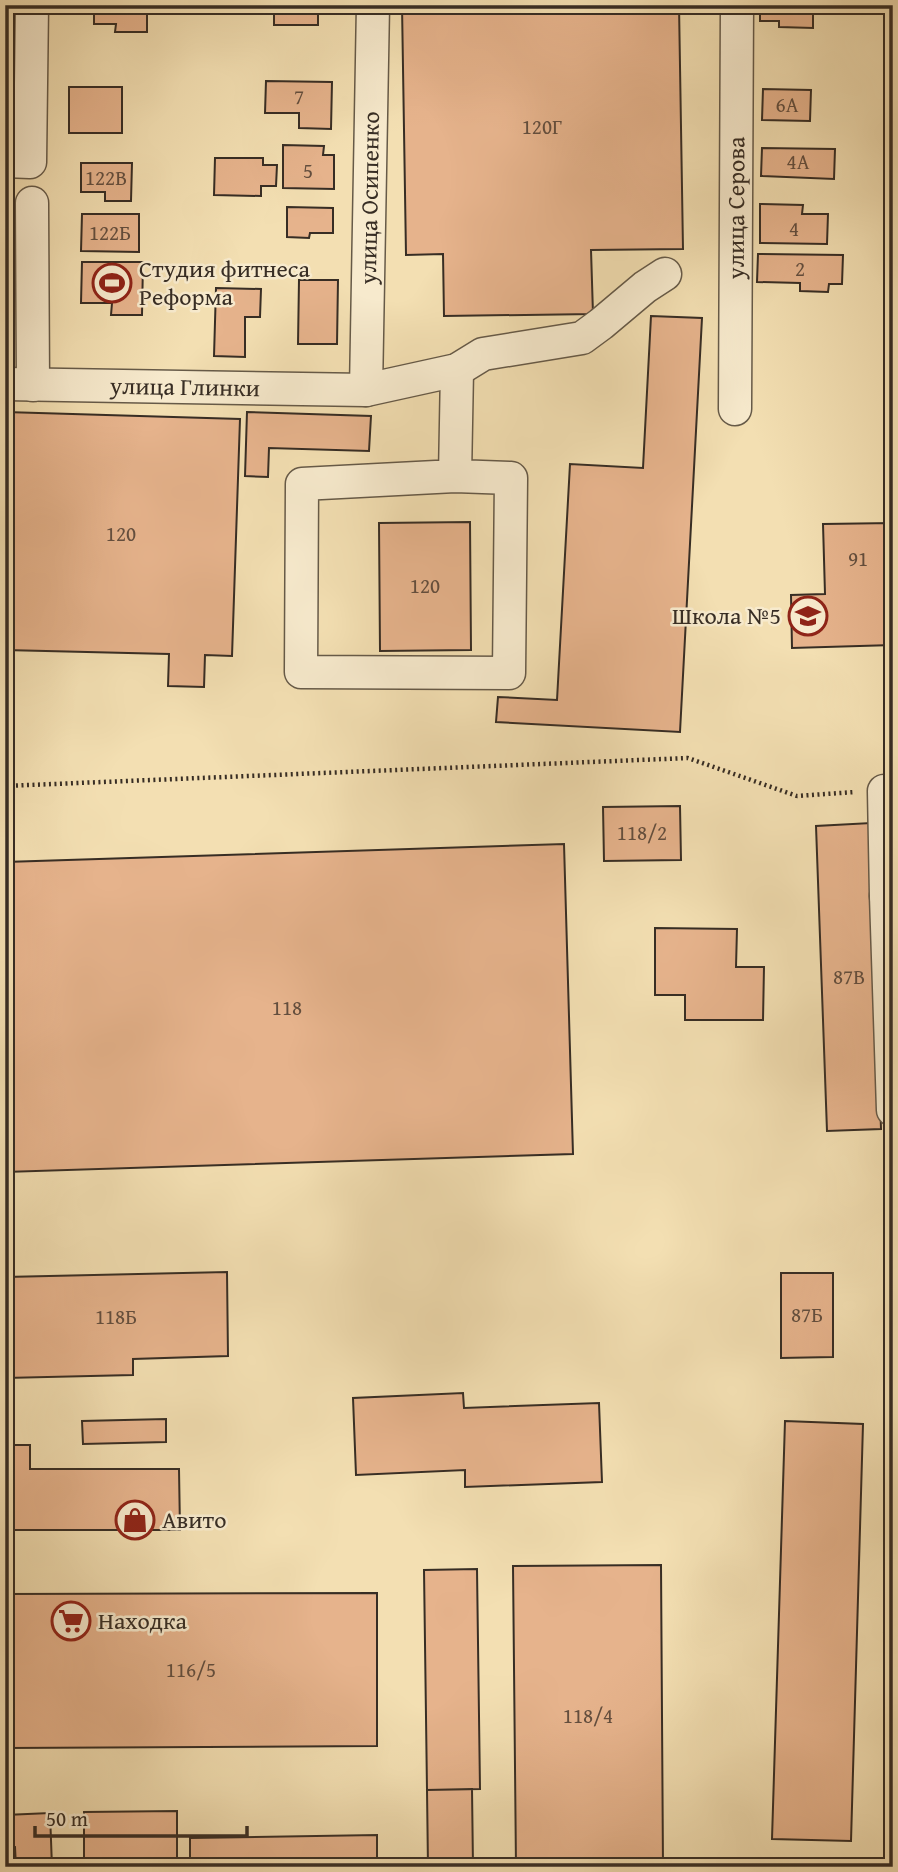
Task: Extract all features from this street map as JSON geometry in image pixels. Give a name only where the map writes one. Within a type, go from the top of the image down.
[{"type":"street","points":[[5,161],[30,162],[32,5]]},
{"type":"street","name":"улица Осипенко","points":[[366,390],[373,5]]},
{"type":"street","name":"улица Серова","points":[[735,409],[737,5]]},
{"type":"street","points":[[19,384],[32,203]]},
{"type":"street","name":"улица Глинки","points":[[19,384],[366,390],[457,370],[482,354],[582,338],[665,274]]},
{"type":"street","points":[[455,476],[457,370]]},
{"type":"street","points":[[455,476],[511,478],[509,673],[301,672],[302,484],[455,476]]},
{"type":"street","points":[[884,791],[893,1110]]},
{"type":"path","points":[[5,786],[688,758],[797,796],[884,791]]},
{"type":"building","points":[[94,5],[147,5],[147,32],[115,32],[116,24],[94,24]]},
{"type":"building","points":[[274,5],[318,5],[318,25],[274,25]]},
{"type":"building","points":[[402,5],[679,5],[683,249],[591,250],[593,314],[444,316],[443,254],[406,255]]},
{"type":"building","points":[[760,5],[813,5],[813,28],[779,27],[779,21],[760,21]]},
{"type":"building","points":[[886,41],[893,41],[893,62],[886,62]]},
{"type":"building","points":[[266,81],[332,82],[331,129],[299,128],[299,113],[265,113]]},
{"type":"building","points":[[69,87],[122,87],[122,133],[69,133]]},
{"type":"building","points":[[763,89],[811,90],[810,121],[762,120]]},
{"type":"building","points":[[283,145],[324,146],[323,155],[334,155],[334,189],[283,188]]},
{"type":"building","points":[[762,148],[835,149],[834,179],[761,176]]},
{"type":"building","points":[[215,158],[263,158],[263,165],[277,165],[276,186],[261,186],[261,196],[214,195]]},
{"type":"building","points":[[81,163],[132,163],[131,201],[105,201],[105,192],[81,192]]},
{"type":"building","points":[[760,204],[803,205],[802,214],[828,214],[827,244],[760,243]]},
{"type":"building","points":[[287,207],[333,208],[333,233],[310,233],[309,238],[287,237]]},
{"type":"building","points":[[82,214],[139,214],[139,252],[81,251]]},
{"type":"building","points":[[758,254],[843,255],[842,284],[829,284],[828,292],[800,291],[800,283],[757,282]]},
{"type":"building","name":"Студия фитнеса Реформа","points":[[82,262],[143,262],[142,315],[111,315],[112,303],[81,303]]},
{"type":"building","points":[[299,280],[338,280],[337,344],[298,344]]},
{"type":"building","points":[[216,288],[261,289],[260,317],[245,317],[245,357],[214,356]]},
{"type":"building","points":[[651,316],[702,318],[680,732],[496,722],[498,697],[557,700],[570,464],[643,468]]},
{"type":"building","points":[[5,412],[240,419],[232,656],[205,655],[204,687],[168,686],[169,654],[5,650]]},
{"type":"building","points":[[247,412],[371,416],[369,451],[269,448],[268,477],[245,476]]},
{"type":"building","points":[[470,522],[471,650],[380,651],[379,523]]},
{"type":"building","points":[[893,523],[893,645],[792,648],[791,595],[825,594],[823,524]]},
{"type":"building","points":[[680,806],[681,860],[604,861],[603,807]]},
{"type":"building","points":[[871,823],[881,1129],[827,1131],[816,826]]},
{"type":"building","points":[[564,844],[573,1154],[5,1172],[5,862]]},
{"type":"building","points":[[655,928],[737,929],[736,967],[764,967],[763,1020],[685,1020],[685,995],[655,995]]},
{"type":"building","points":[[227,1272],[228,1356],[133,1359],[133,1375],[5,1378],[5,1277]]},
{"type":"building","points":[[781,1273],[833,1273],[833,1357],[781,1358]]},
{"type":"building","points":[[463,1393],[464,1408],[599,1403],[602,1482],[465,1487],[465,1470],[356,1475],[353,1398]]},
{"type":"building","points":[[166,1419],[166,1442],[83,1444],[82,1421]]},
{"type":"building","points":[[785,1421],[863,1424],[851,1841],[772,1839]]},
{"type":"building","points":[[5,1445],[30,1445],[30,1469],[179,1469],[180,1530],[5,1530]]},
{"type":"building","points":[[661,1565],[663,1867],[516,1867],[513,1566]]},
{"type":"building","points":[[477,1569],[480,1789],[427,1790],[424,1570]]},
{"type":"building","points":[[885,1570],[893,1571],[893,1632],[884,1632]]},
{"type":"building","points":[[377,1593],[377,1746],[5,1748],[5,1594]]},
{"type":"building","points":[[893,1701],[893,1867],[890,1867]]},
{"type":"building","points":[[472,1789],[473,1867],[428,1867],[427,1790]]},
{"type":"building","points":[[177,1811],[177,1867],[84,1867],[84,1812]]},
{"type":"building","points":[[50,1813],[52,1867],[16,1867],[15,1847],[5,1848],[5,1815]]},
{"type":"building","points":[[377,1835],[377,1867],[190,1867],[190,1838]]},
{"type":"place","name":"Студия фитнеса Реформа","points":[[112,283]]},
{"type":"place","name":"Школа №5","points":[[808,616]]},
{"type":"place","name":"Авито","points":[[135,1520]]},
{"type":"place","name":"Находка","points":[[71,1621]]}]
